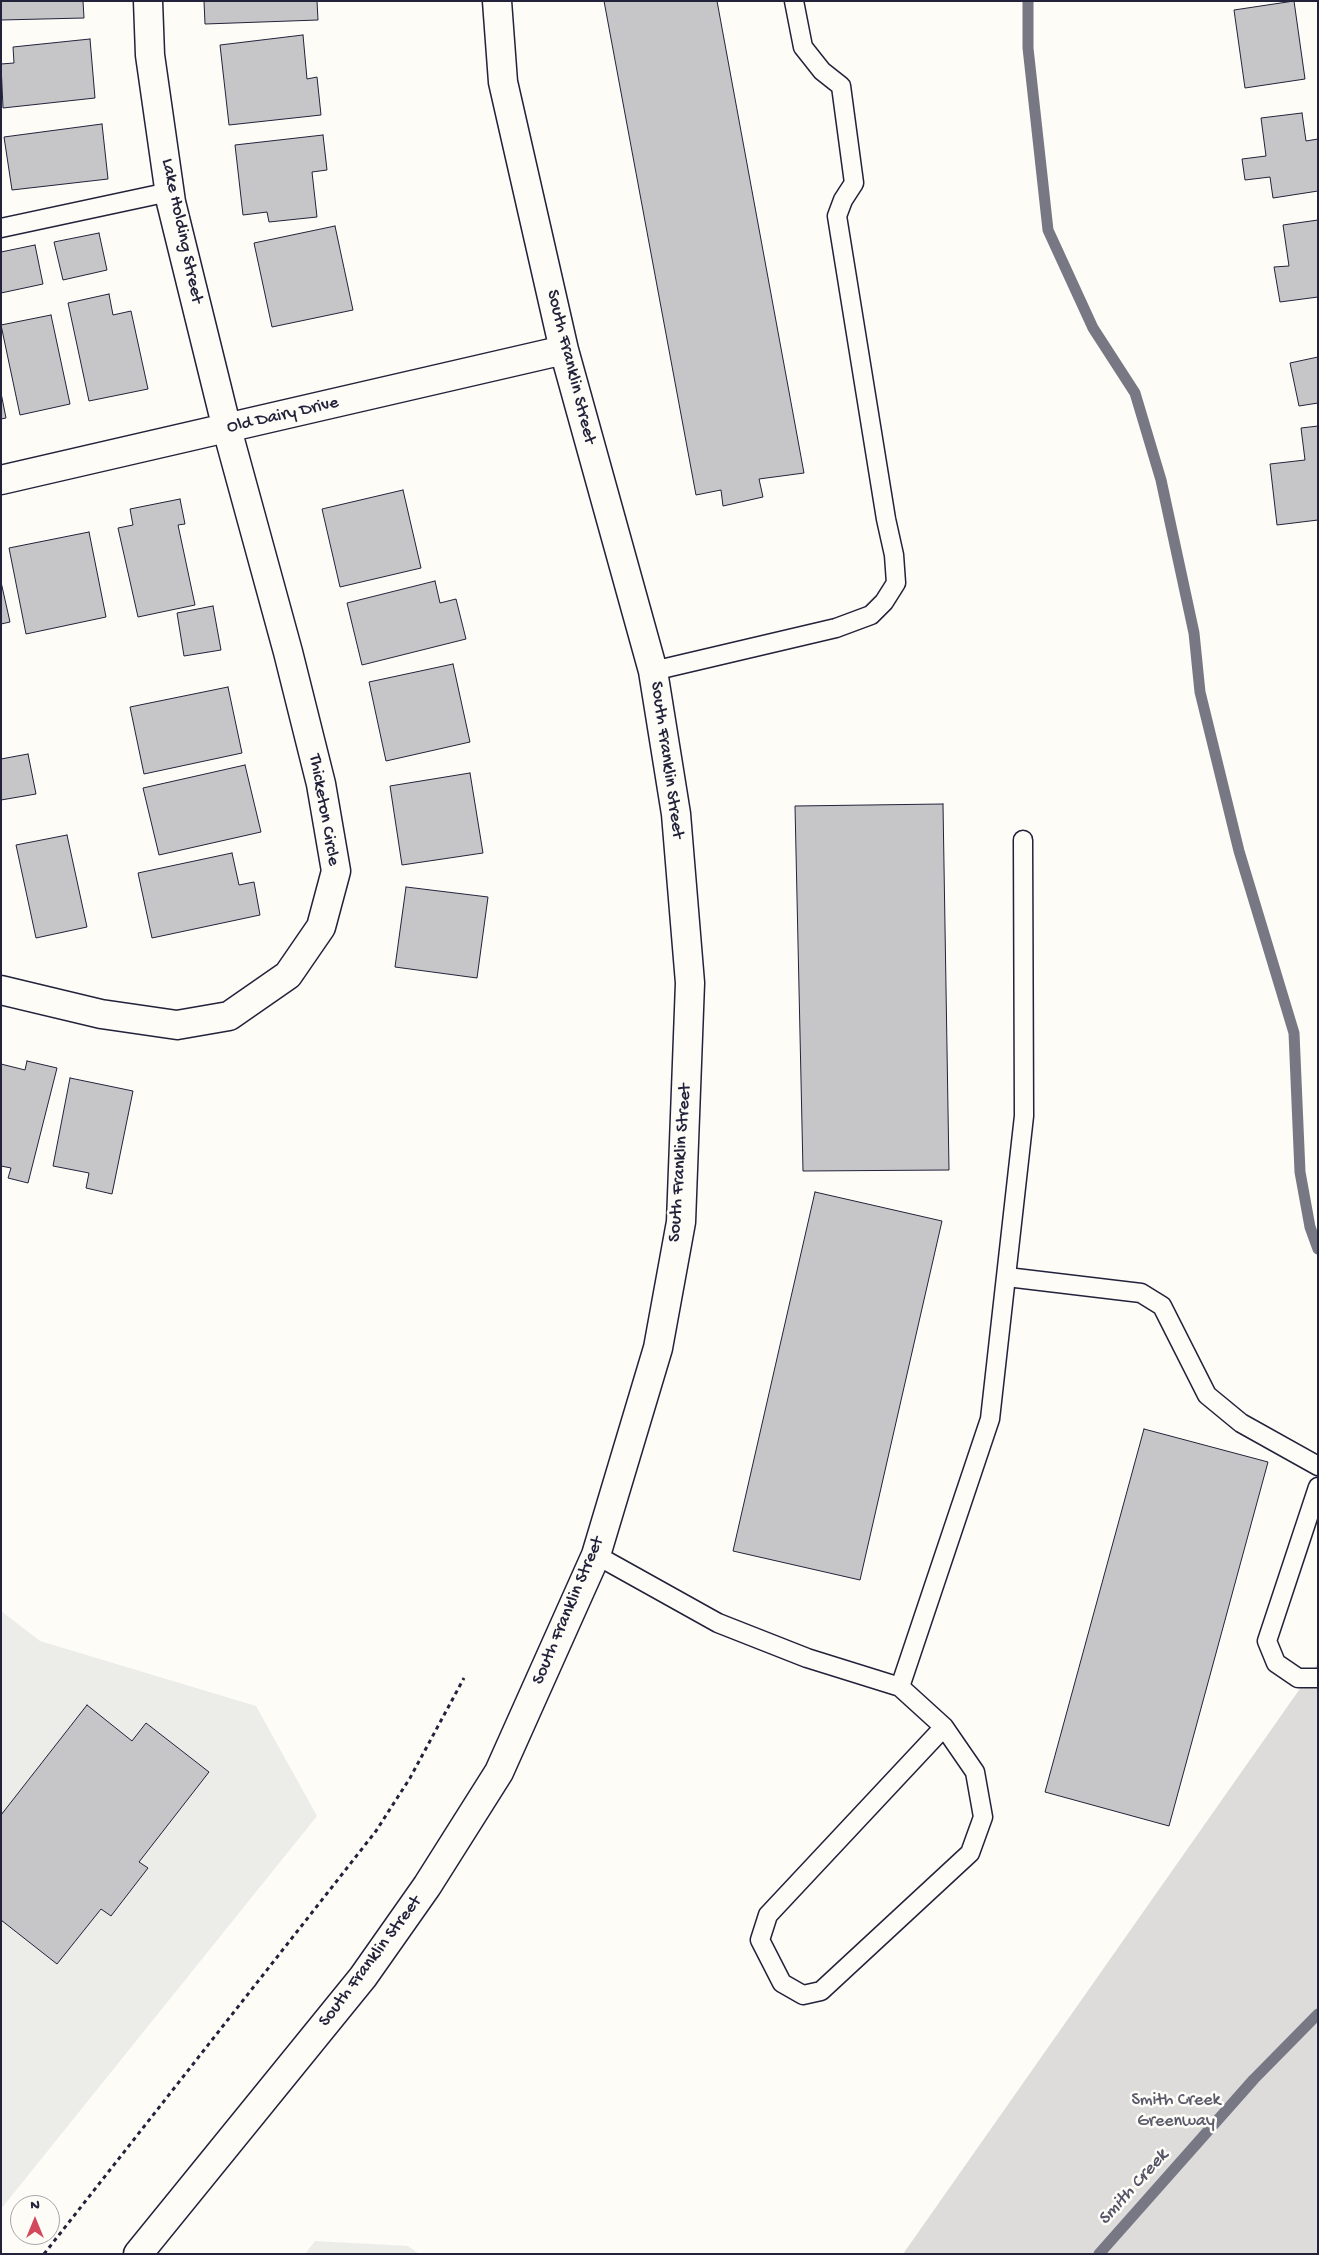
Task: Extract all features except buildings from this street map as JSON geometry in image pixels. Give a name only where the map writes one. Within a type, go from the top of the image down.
[{"type":"street","name":"Lake Holding Street","points":[[148,1],[150,55],[169,192],[227,429]]},
{"type":"street","name":"South Franklin Street","points":[[138,2254],[363,1977],[427,1886],[499,1772],[596,1555],[658,1348],[681,1222],[690,983],[676,814],[653,671],[564,350],[503,82],[497,1]]},
{"type":"street","name":"Old Dairy Drive","points":[[1,480],[564,350]]},
{"type":"street","name":"Thicketon Circle","points":[[1,990],[101,1014],[177,1025],[230,1016],[288,976],[321,927],[336,871],[321,784],[227,429]]},
{"type":"lane","points":[[653,671],[836,628],[871,615],[884,602],[896,583],[894,555],[886,519],[837,216],[843,200],[854,183],[841,86],[822,71],[803,47],[794,1]]},
{"type":"lane","points":[[1,228],[169,192]]},
{"type":"lane","points":[[900,1687],[990,1418],[1024,1116],[1023,840]]},
{"type":"lane","points":[[1007,1277],[1141,1293],[1162,1306],[1207,1396],[1241,1423],[1318,1466]]},
{"type":"lane","points":[[1318,1487],[1266,1641],[1276,1663],[1298,1678],[1318,1678]]},
{"type":"lane","points":[[596,1555],[718,1623],[807,1658],[900,1687],[944,1727],[975,1772],[983,1817],[970,1853],[821,1991],[803,1995],[782,1983],[760,1940],[768,1915],[944,1727]]},
{"type":"path","points":[[44,2254],[376,1831],[410,1778],[464,1678]]},
{"type":"shaded area","points":[[1,1611],[40,1641],[256,1706],[317,1816],[12,2195],[10,2195],[10,2198],[1,2209]]},
{"type":"shaded area","points":[[315,2241],[408,2246],[419,2254],[305,2254]]},
{"type":"green space","name":"Smith Creek Greenway","points":[[1318,1663],[1318,2254],[903,2254]]},
{"type":"waterway","points":[[1028,1],[1028,48],[1048,230],[1093,328],[1135,393],[1161,480],[1194,633],[1200,692],[1239,851],[1294,1033],[1300,1172],[1310,1227],[1318,1249]]},
{"type":"waterway","name":"Smith Creek","points":[[1099,2254],[1254,2079],[1318,2014]]}]
